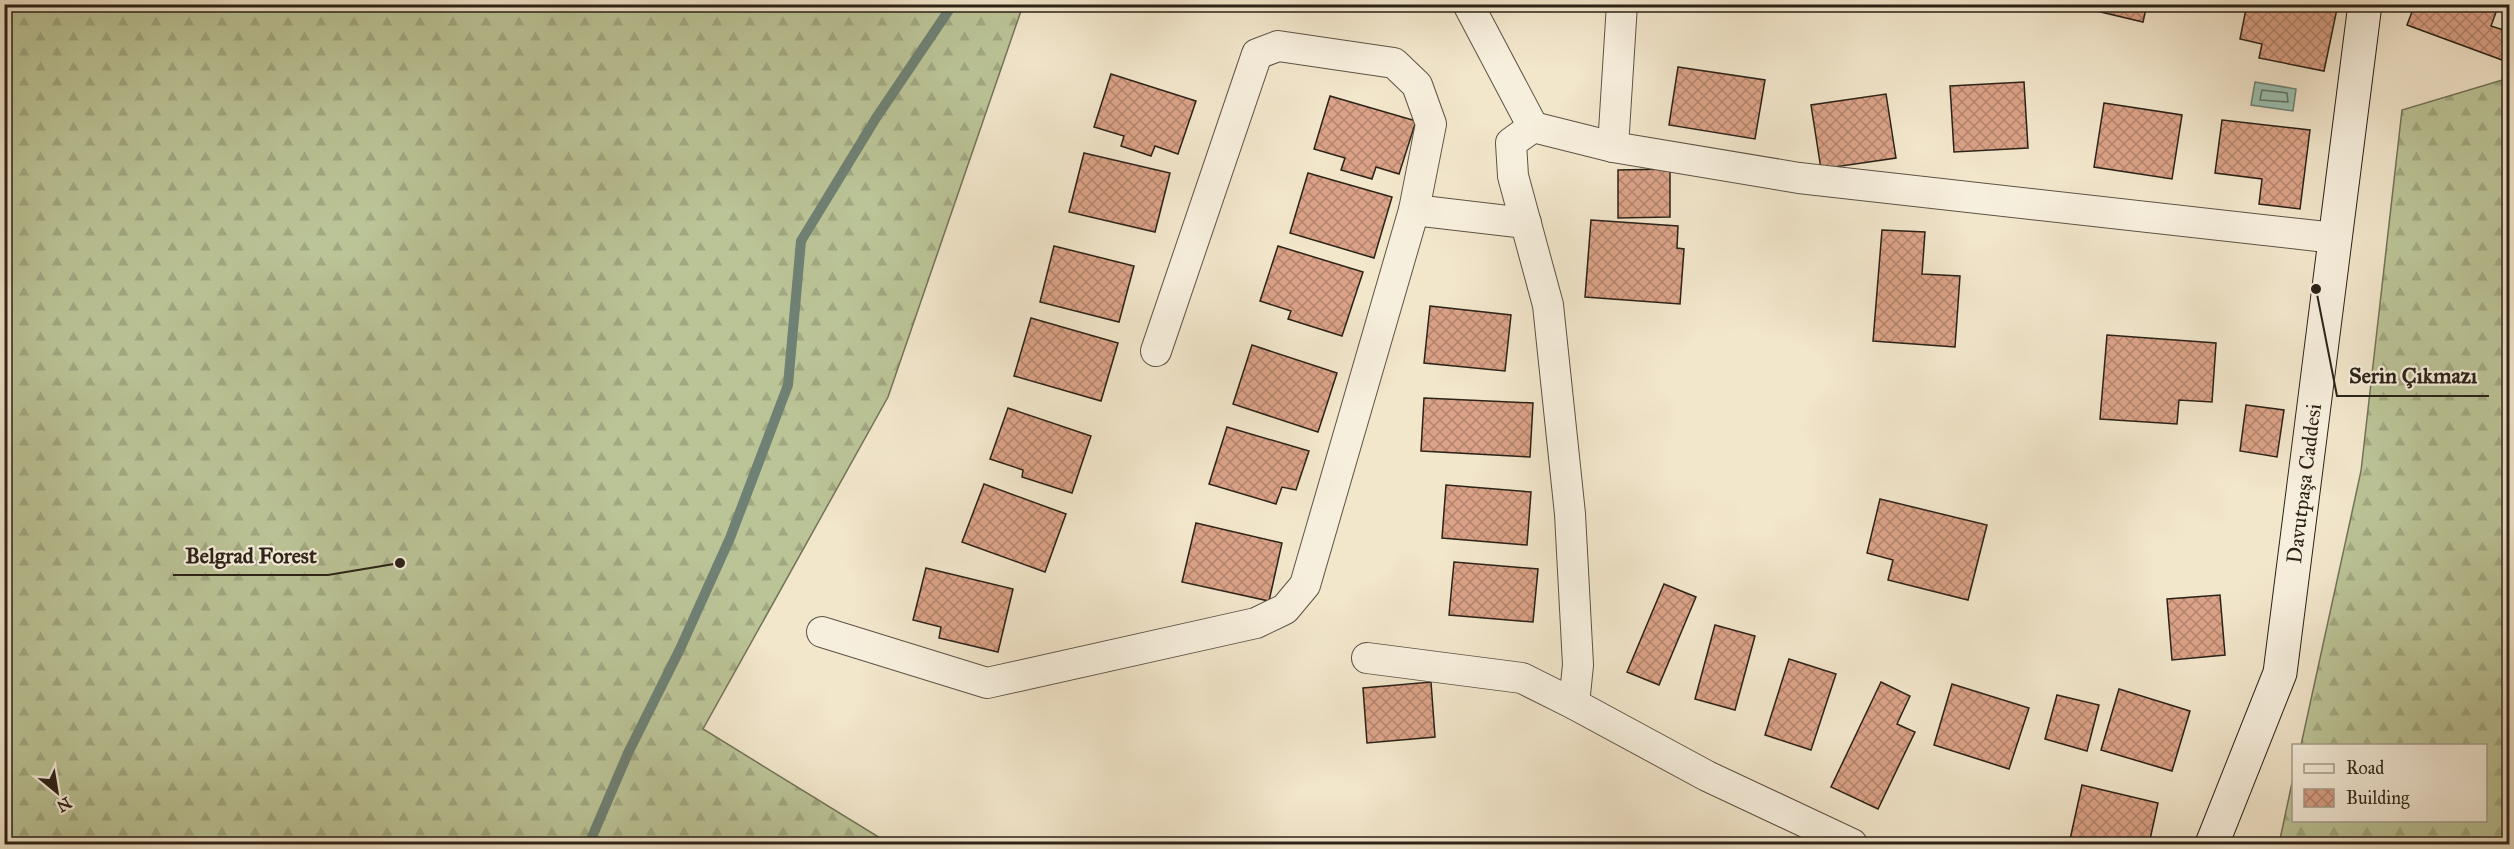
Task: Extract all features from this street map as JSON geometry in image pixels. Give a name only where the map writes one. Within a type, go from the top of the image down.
[{"type":"street","points":[[1468,4],[1533,127],[1613,147],[1799,178],[2335,238]]},
{"type":"street","points":[[1613,147],[1622,4]]},
{"type":"street","name":"Davutpaşa Caddesi","points":[[2212,844],[2280,673],[2365,4]]},
{"type":"street","points":[[822,632],[987,683],[1256,623],[1285,609],[1305,585],[1414,210],[1431,124],[1417,85],[1394,63],[1278,46],[1257,54],[1156,351]]},
{"type":"street","points":[[1533,127],[1511,143],[1513,176],[1548,305],[1570,514],[1578,664],[1574,704]]},
{"type":"street","points":[[1414,210],[1526,223]]},
{"type":"street","points":[[1367,658],[1522,678],[1707,776],[1852,844]]},
{"type":"green space","points":[[5,4],[1023,5],[888,397],[703,729],[890,844],[5,844]]},
{"type":"green space","points":[[2509,78],[2509,844],[2279,844],[2292,783],[2292,822],[2487,822],[2487,744],[2301,744],[2361,471],[2402,110]]},
{"type":"water","points":[[2255,82],[2296,89],[2293,111],[2251,105]]},
{"type":"building","points":[[2067,4],[2147,4],[2143,22]]},
{"type":"building","points":[[2247,4],[2338,4],[2324,71],[2259,58],[2262,44],[2240,39]]},
{"type":"building","points":[[2415,4],[2499,4],[2491,26],[2510,32],[2510,40],[2502,60],[2407,25]]},
{"type":"building","points":[[1678,67],[1765,80],[1755,139],[1669,125]]},
{"type":"building","points":[[1111,74],[1196,101],[1178,154],[1155,146],[1151,156],[1121,146],[1124,136],[1094,127]]},
{"type":"building","points":[[2024,82],[2028,148],[1954,152],[1950,86]]},
{"type":"building","points":[[1886,94],[1896,158],[1821,169],[1811,105]]},
{"type":"building","points":[[1330,96],[1416,121],[1399,174],[1376,167],[1372,179],[1341,170],[1345,158],[1314,149]]},
{"type":"building","points":[[2104,103],[2182,115],[2172,179],[2094,167]]},
{"type":"building","points":[[2222,120],[2310,130],[2300,209],[2259,204],[2262,179],[2215,173]]},
{"type":"building","points":[[1084,153],[1170,173],[1155,232],[1069,212]]},
{"type":"building","points":[[1670,169],[1670,217],[1618,218],[1618,170]]},
{"type":"building","points":[[1308,173],[1392,197],[1374,258],[1290,233]]},
{"type":"building","points":[[1591,220],[1678,226],[1677,248],[1684,249],[1680,304],[1585,297]]},
{"type":"building","points":[[1882,230],[1925,232],[1922,274],[1960,276],[1955,347],[1873,341]]},
{"type":"building","points":[[1054,246],[1134,266],[1119,322],[1040,302]]},
{"type":"building","points":[[1278,246],[1363,272],[1342,336],[1288,319],[1291,311],[1260,301]]},
{"type":"building","points":[[1430,306],[1511,315],[1505,371],[1424,363]]},
{"type":"building","points":[[1031,318],[1118,343],[1101,401],[1014,376]]},
{"type":"building","points":[[2107,335],[2216,343],[2212,402],[2179,400],[2177,424],[2100,419]]},
{"type":"building","points":[[1252,345],[1337,373],[1318,432],[1233,404]]},
{"type":"building","points":[[1424,398],[1533,403],[1530,457],[1421,451]]},
{"type":"building","points":[[2246,405],[2284,410],[2277,457],[2240,451]]},
{"type":"building","points":[[1008,408],[1091,436],[1072,493],[1022,477],[1023,470],[990,459]]},
{"type":"building","points":[[1227,427],[1309,451],[1296,490],[1282,487],[1276,504],[1209,484]]},
{"type":"building","points":[[984,484],[1066,514],[1045,572],[962,542]]},
{"type":"building","points":[[1446,485],[1531,492],[1527,545],[1442,538]]},
{"type":"building","points":[[1880,499],[1987,525],[1968,600],[1888,580],[1893,560],[1867,553]]},
{"type":"building","points":[[1196,523],[1282,543],[1269,601],[1182,582]]},
{"type":"building","points":[[1454,562],[1538,569],[1533,622],[1449,615]]},
{"type":"building","points":[[926,568],[1013,589],[998,652],[939,638],[941,627],[913,620]]},
{"type":"building","points":[[1664,584],[1696,597],[1659,685],[1627,672]]},
{"type":"building","points":[[2220,595],[2225,655],[2172,660],[2167,599]]},
{"type":"building","points":[[1715,625],[1755,636],[1735,710],[1695,699]]},
{"type":"building","points":[[1789,659],[1836,674],[1811,750],[1765,735]]},
{"type":"building","points":[[1431,682],[1435,737],[1367,743],[1363,688]]},
{"type":"building","points":[[1881,682],[1910,696],[1897,724],[1915,732],[1878,809],[1831,787]]},
{"type":"building","points":[[1952,684],[2029,708],[2009,769],[1934,745]]},
{"type":"building","points":[[2119,689],[2190,711],[2172,771],[2101,750]]},
{"type":"building","points":[[2057,695],[2099,705],[2087,751],[2045,739]]},
{"type":"building","points":[[2082,785],[2158,803],[2149,844],[2069,844]]},
{"type":"waterway","points":[[589,844],[628,753],[680,649],[730,538],[788,385],[801,241],[876,118],[953,4]]},
{"type":"place","name":"Serin Çıkmazı","points":[[2316,289]]},
{"type":"place","name":"Belgrad Forest","points":[[400,563]]}]
